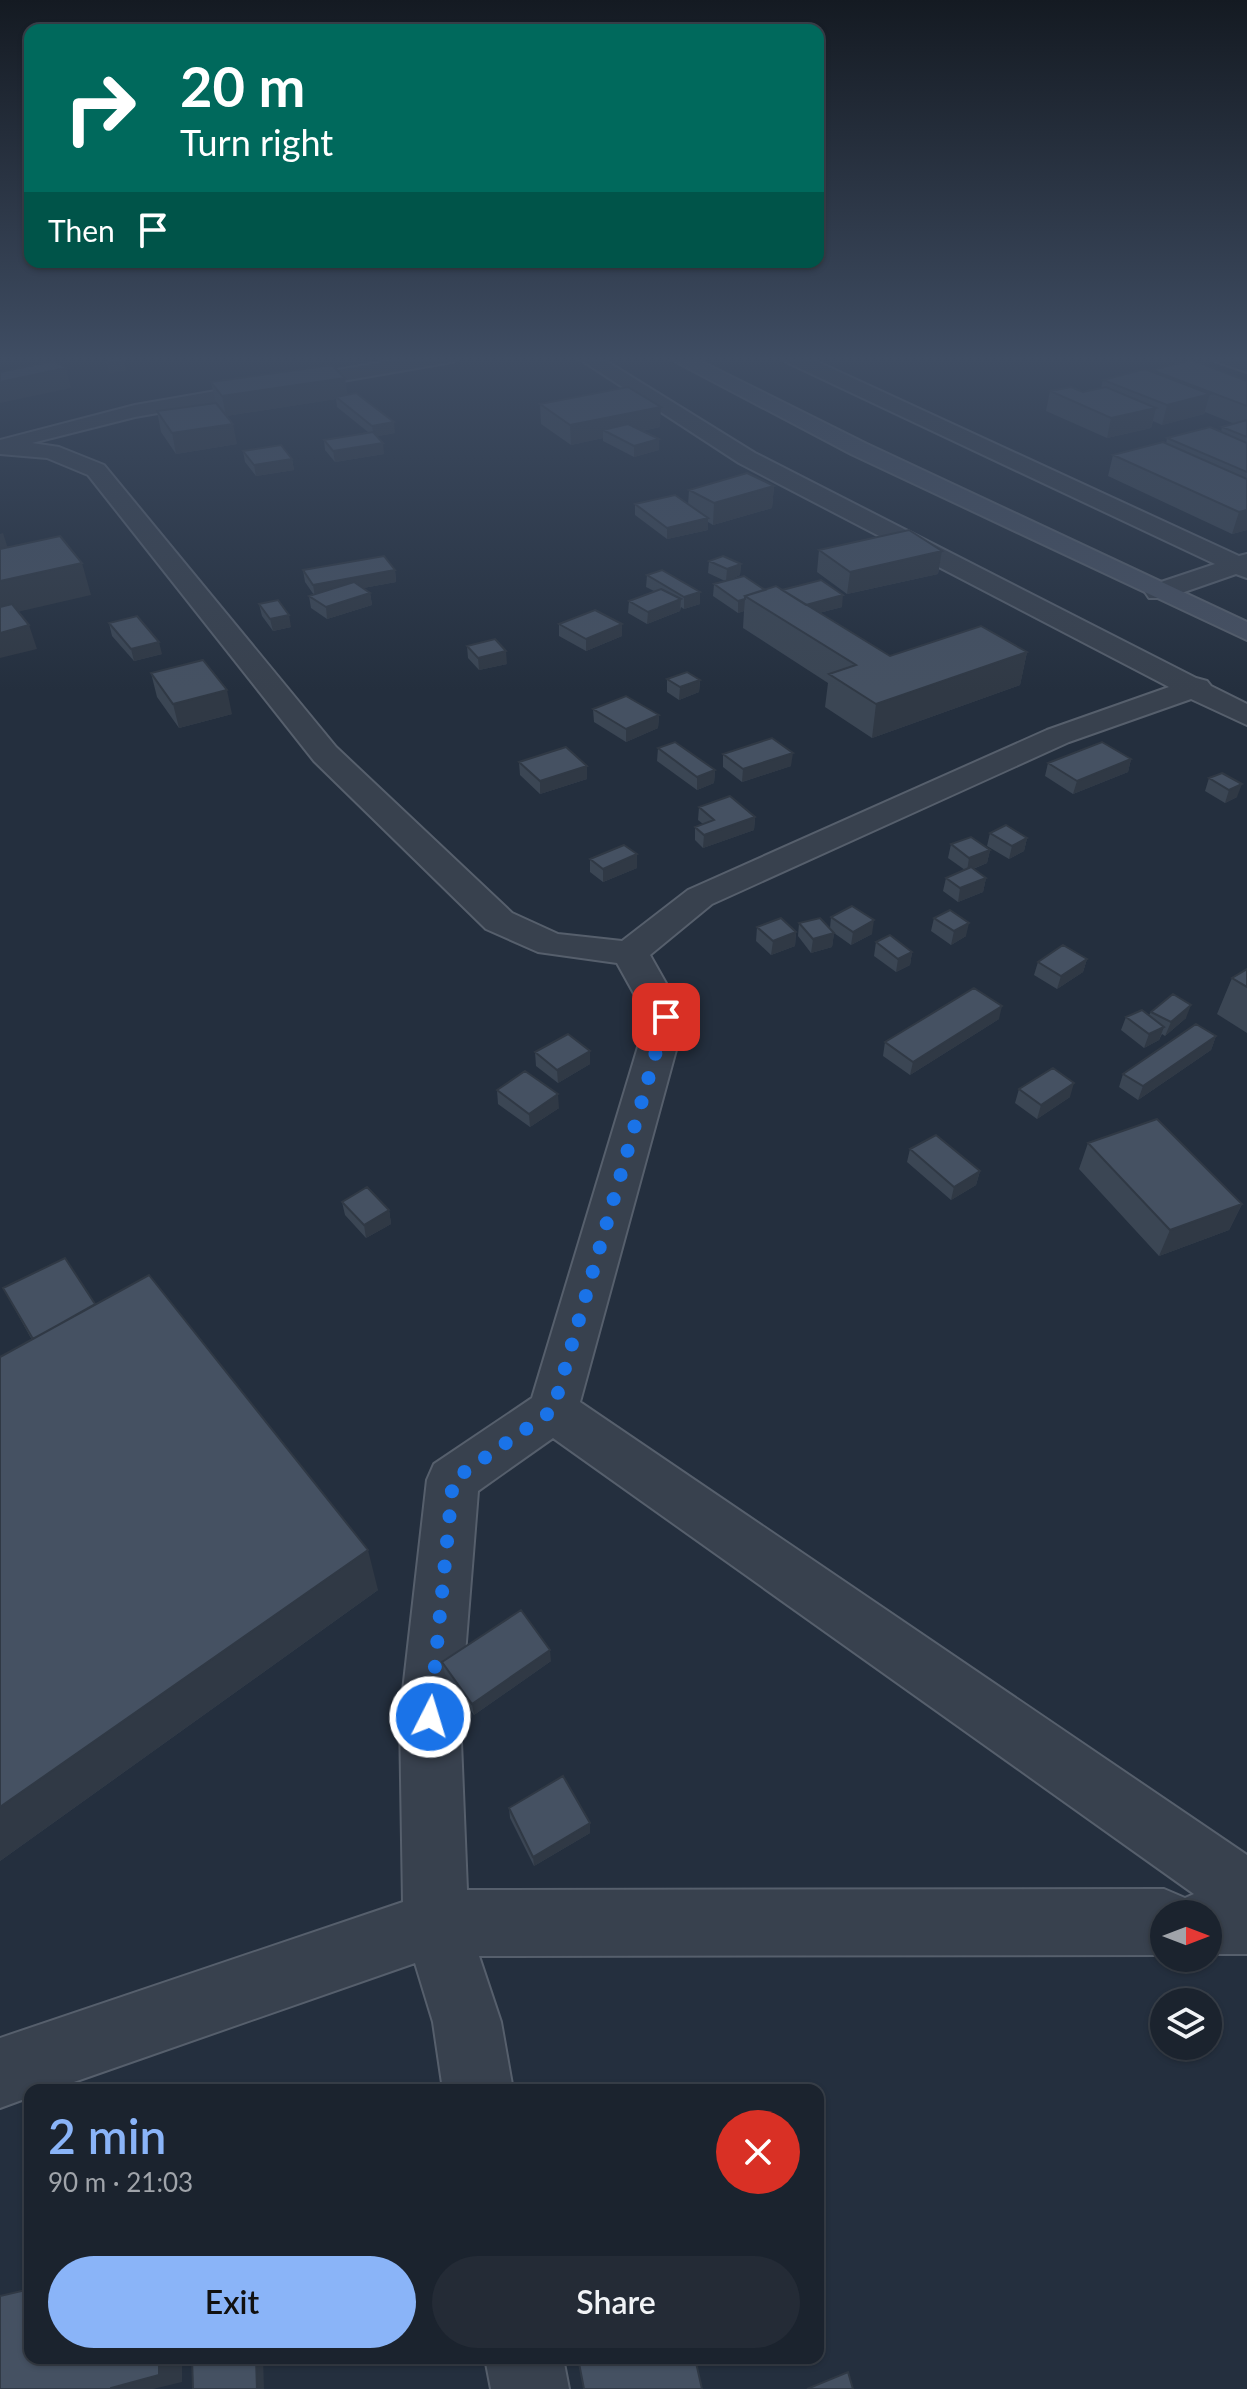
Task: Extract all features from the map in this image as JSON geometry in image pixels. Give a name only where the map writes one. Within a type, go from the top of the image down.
[{"type":"main road","points":[[897,467],[1247,632]]},
{"type":"street","points":[[90,467],[96,470],[325,754],[499,921],[551,944],[630,953],[700,897],[1058,736],[1197,687]]},
{"type":"street","points":[[766,467],[1197,687],[1247,716]]},
{"type":"street","points":[[1031,467],[1244,566]]},
{"type":"street","points":[[1158,592],[1244,566]]},
{"type":"street","points":[[477,2084],[467,2022],[436,1923],[430,1717],[453,1480],[553,1410],[666,1017],[630,953]]},
{"type":"street","points":[[553,1410],[1247,1893]]},
{"type":"street","points":[[1222,1921],[1247,1921]]},
{"type":"street","points":[[0,2073],[436,1923],[1150,1922]]},
{"type":"street","points":[[525,2364],[530,2389]]},
{"type":"building","points":[[1141,467],[1221,467],[1247,479],[1247,510],[1239,512]]},
{"type":"building","points":[[747,473],[774,486],[714,503],[689,490]]},
{"type":"building","points":[[675,495],[708,518],[667,528],[635,504]]},
{"type":"building","points":[[909,530],[942,551],[850,572],[819,550]]},
{"type":"building","points":[[60,536],[82,563],[0,581],[0,549]]},
{"type":"building","points":[[384,556],[395,570],[313,585],[303,570]]},
{"type":"building","points":[[723,556],[741,564],[727,569],[709,561]]},
{"type":"building","points":[[662,570],[700,592],[684,597],[647,575]]},
{"type":"building","points":[[744,576],[765,590],[738,601],[714,584]]},
{"type":"building","points":[[821,580],[843,595],[806,605],[782,590]]},
{"type":"building","points":[[354,582],[370,593],[326,607],[309,596]]},
{"type":"building","points":[[776,586],[890,656],[981,626],[1027,652],[876,704],[829,674],[856,665],[745,596]]},
{"type":"building","points":[[661,589],[681,599],[648,612],[629,601]]},
{"type":"building","points":[[278,600],[289,615],[270,619],[259,604]]},
{"type":"building","points":[[12,604],[29,625],[0,633],[0,607]]},
{"type":"building","points":[[595,610],[622,624],[586,639],[559,624]]},
{"type":"building","points":[[137,616],[159,642],[131,649],[109,623]]},
{"type":"building","points":[[495,639],[506,651],[478,658],[467,646]]},
{"type":"building","points":[[203,660],[227,690],[173,704],[151,673]]},
{"type":"building","points":[[687,672],[700,680],[680,687],[667,679]]},
{"type":"building","points":[[626,696],[659,715],[626,729],[593,709]]},
{"type":"building","points":[[772,738],[793,753],[743,769],[723,754]]},
{"type":"building","points":[[675,742],[715,770],[697,777],[658,748]]},
{"type":"building","points":[[1102,742],[1131,759],[1077,781],[1048,763]]},
{"type":"building","points":[[566,747],[587,766],[540,781],[519,762]]},
{"type":"building","points":[[1222,773],[1242,784],[1229,790],[1209,778]]},
{"type":"building","points":[[730,796],[755,817],[704,835],[695,827],[714,820],[699,807]]},
{"type":"building","points":[[1006,825],[1027,838],[1012,846],[990,833]]},
{"type":"building","points":[[971,837],[990,850],[969,858],[951,844]]},
{"type":"building","points":[[624,845],[637,854],[603,869],[590,859]]},
{"type":"building","points":[[971,867],[986,878],[960,888],[946,878]]},
{"type":"building","points":[[852,906],[874,920],[853,932],[831,917]]},
{"type":"building","points":[[950,910],[969,923],[954,931],[934,918]]},
{"type":"building","points":[[781,918],[796,932],[773,941],[757,927]]},
{"type":"building","points":[[820,918],[834,933],[813,939],[799,923]]},
{"type":"building","points":[[890,935],[912,952],[898,959],[876,942]]},
{"type":"building","points":[[1063,945],[1087,959],[1061,976],[1038,962]]},
{"type":"building","points":[[1247,969],[1247,987],[1232,978]]},
{"type":"building","points":[[974,988],[1002,1006],[913,1062],[885,1042]]},
{"type":"building","points":[[1173,994],[1191,1005],[1171,1022],[1151,1012]]},
{"type":"building","points":[[1142,1010],[1164,1027],[1149,1034],[1126,1017]]},
{"type":"building","points":[[1196,1024],[1216,1036],[1143,1086],[1123,1074]]},
{"type":"building","points":[[568,1034],[590,1051],[557,1070],[535,1052]]},
{"type":"building","points":[[1053,1068],[1074,1083],[1041,1105],[1019,1089]]},
{"type":"building","points":[[525,1071],[558,1094],[529,1114],[497,1090]]},
{"type":"building","points":[[1157,1119],[1242,1204],[1170,1230],[1088,1143]]},
{"type":"building","points":[[936,1135],[980,1171],[954,1187],[910,1149]]},
{"type":"building","points":[[367,1187],[389,1210],[364,1225],[342,1202]]},
{"type":"building","points":[[65,1258],[95,1304],[33,1339],[3,1288]]},
{"type":"building","points":[[149,1275],[368,1550],[0,1807],[0,1357]]},
{"type":"building","points":[[521,1610],[550,1650],[472,1704],[442,1662]]},
{"type":"building","points":[[563,1776],[590,1823],[533,1857],[509,1808]]},
{"type":"building","points":[[24,2290],[24,2364],[159,2364],[159,2375],[111,2389],[0,2389],[0,2296]]},
{"type":"building","points":[[192,2364],[256,2364],[257,2389],[193,2389]]},
{"type":"building","points":[[579,2364],[696,2364],[702,2389],[584,2389]]},
{"type":"building","points":[[848,2372],[853,2389],[807,2389]]},
{"type":"route","points":[[430,1717],[453,1480],[553,1410],[666,1017]]}]
